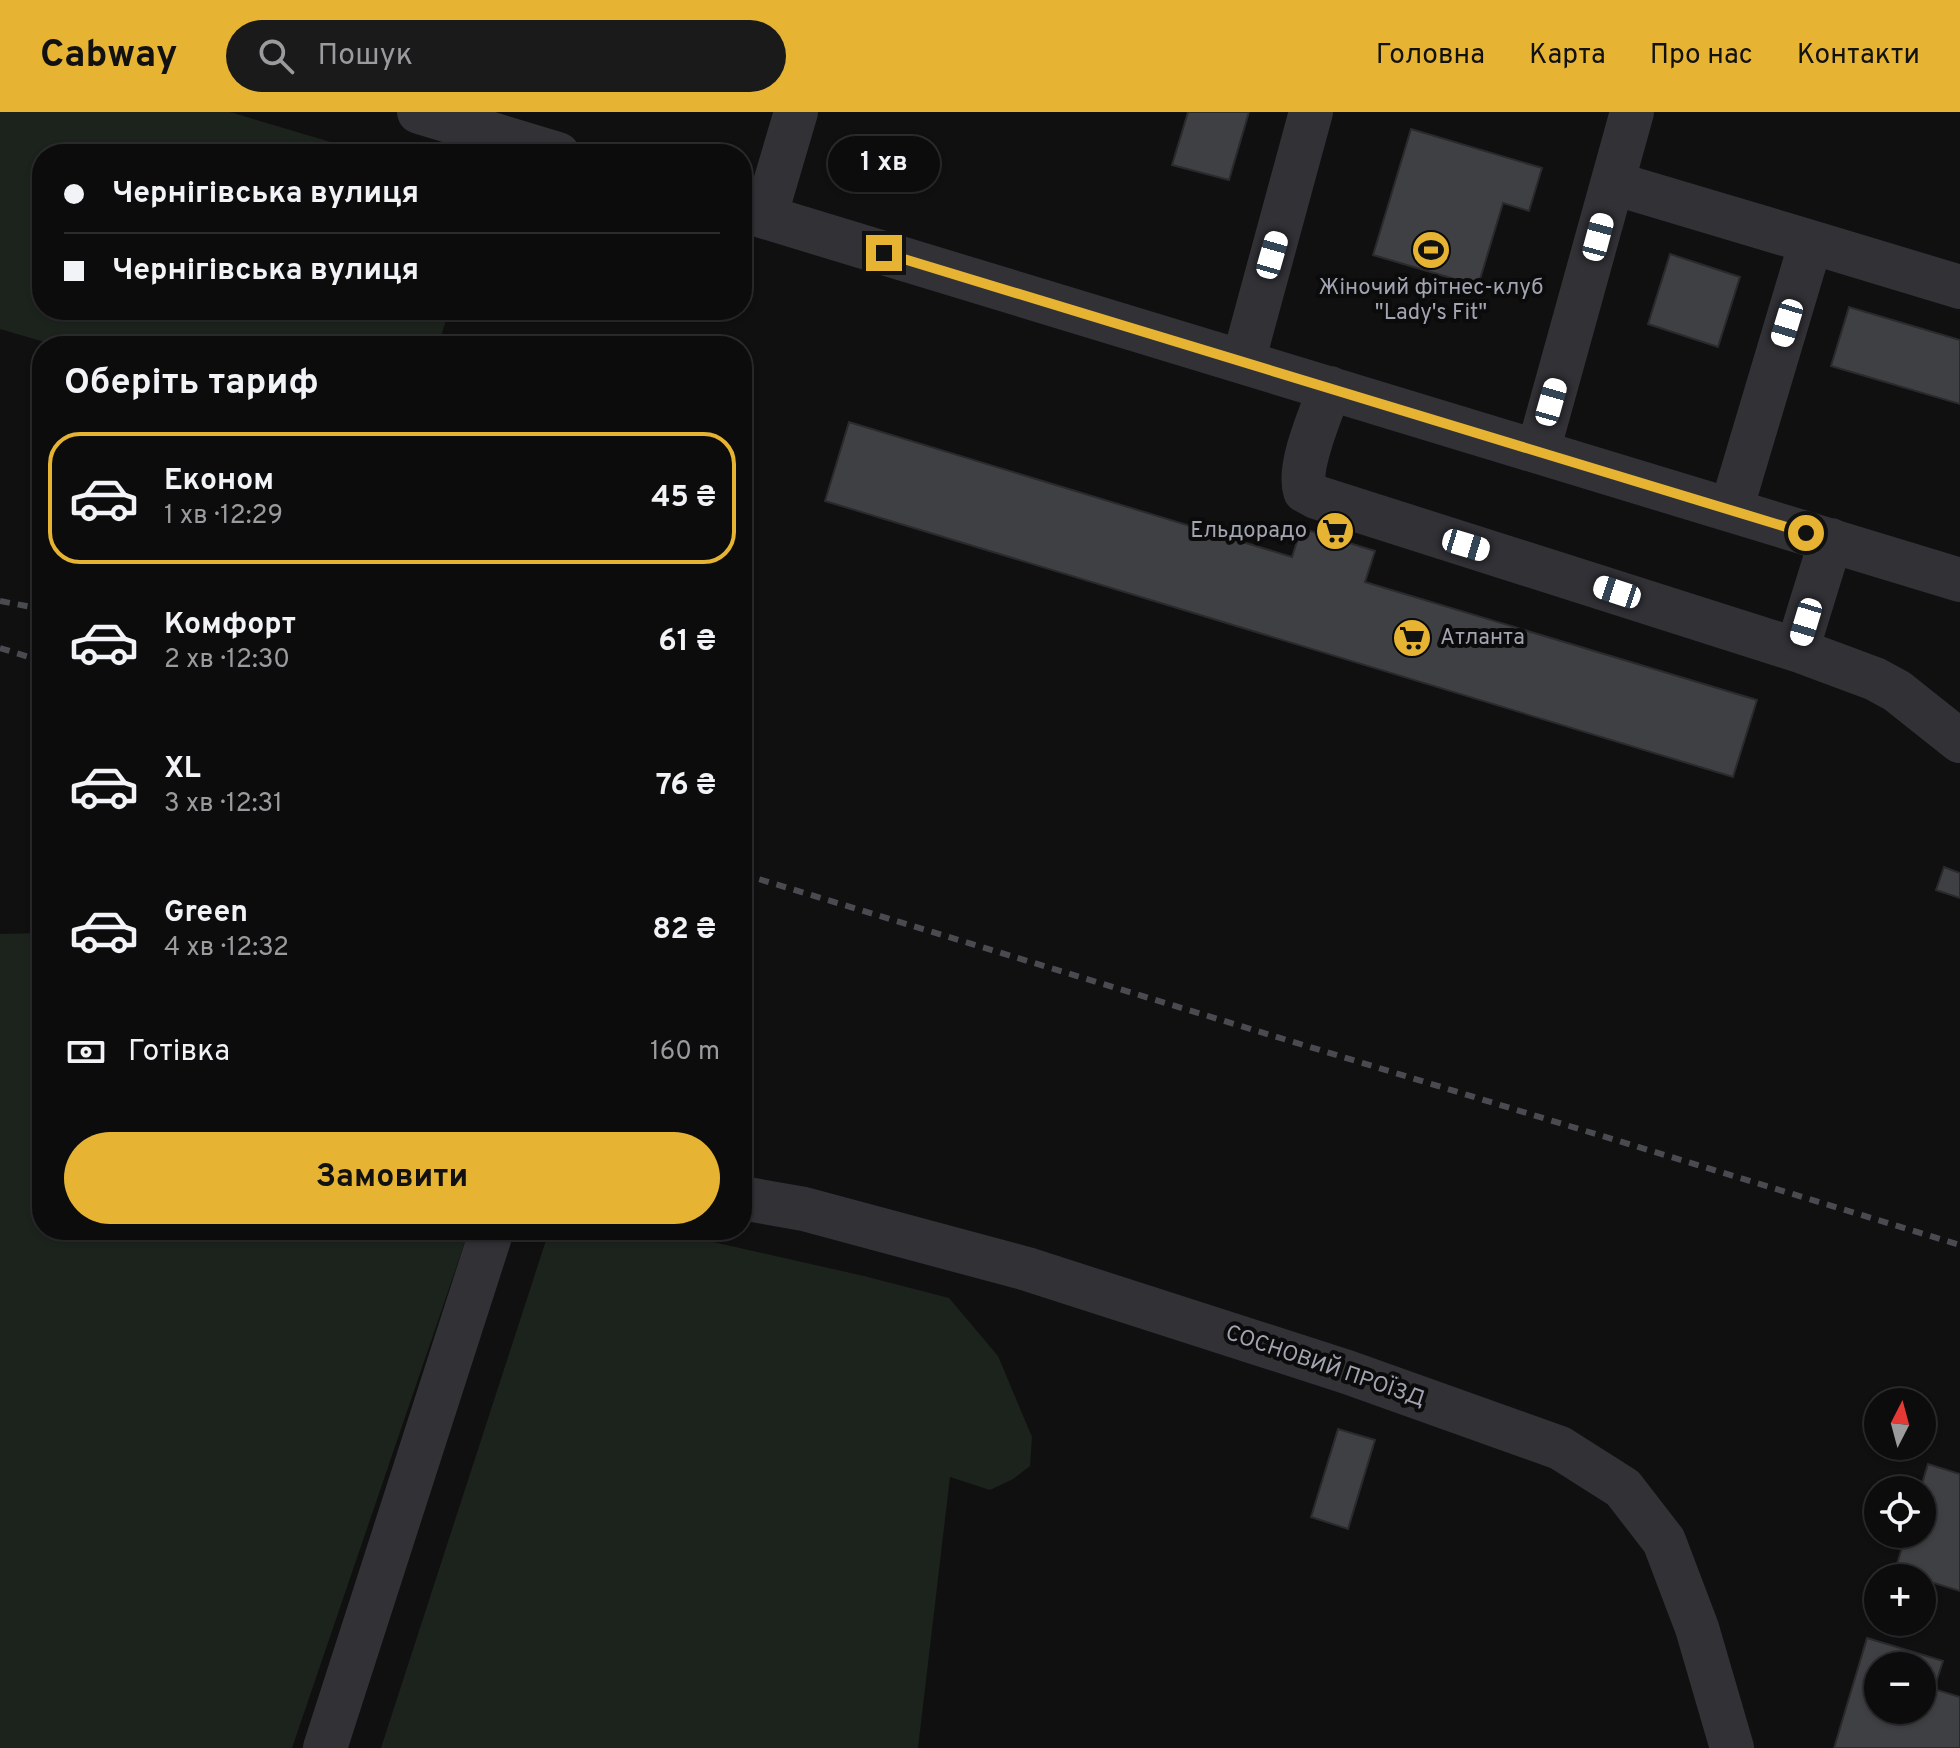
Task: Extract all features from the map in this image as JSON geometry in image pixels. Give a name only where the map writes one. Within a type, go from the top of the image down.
[{"type":"street","points":[[419,112],[525,144]]},
{"type":"street","points":[[796,112],[754,213],[1960,580]]},
{"type":"street","points":[[1243,362],[1311,112]]},
{"type":"street","points":[[1538,451],[1632,112]]},
{"type":"street","points":[[1613,183],[1960,287]]},
{"type":"street","points":[[1731,510],[1811,242]]},
{"type":"street","points":[[1330,388],[1301,480],[1305,491],[1797,650],[1875,679],[1897,691],[1960,741]]},
{"type":"street","points":[[1797,650],[1831,540]]},
{"type":"street","name":"СОСНОВИЙ ПРОЇЗД","points":[[752,1200],[804,1209],[1027,1269],[1347,1372],[1560,1448],[1623,1488],[1664,1541],[1697,1628],[1732,1748]]},
{"type":"street","points":[[325,1748],[489,1240]]},
{"type":"shaded area","points":[[0,112],[230,112],[337,144],[32,144],[32,320],[446,320],[441,336],[32,338],[0,329]]},
{"type":"shaded area","points":[[32,933],[32,1240],[466,1240],[292,1748],[0,1748],[0,934]]},
{"type":"shaded area","points":[[546,1240],[704,1240],[864,1276],[949,1298],[998,1356],[1032,1437],[1030,1466],[1013,1479],[990,1490],[950,1477],[918,1748],[381,1748]]},
{"type":"building","points":[[1188,112],[1249,112],[1229,180],[1172,165]]},
{"type":"building","points":[[1411,129],[1542,168],[1529,211],[1503,203],[1478,286],[1373,255]]},
{"type":"building","points":[[1670,254],[1740,277],[1718,347],[1648,324]]},
{"type":"building","points":[[1849,307],[1960,340],[1960,404],[1831,366]]},
{"type":"building","name":"Атланта","points":[[849,422],[1292,557],[1301,528],[1375,551],[1365,582],[1757,700],[1733,777],[825,501]]},
{"type":"building","points":[[1944,867],[1960,873],[1960,898],[1936,890]]},
{"type":"building","points":[[1338,1429],[1375,1440],[1348,1529],[1311,1517]]},
{"type":"building","points":[[1928,1464],[1960,1474],[1960,1591],[1936,1584],[1936,1564],[1897,1564],[1902,1548],[1936,1548],[1936,1476],[1924,1476]]},
{"type":"building","points":[[1867,1638],[1913,1652],[1864,1652],[1864,1724],[1936,1724],[1936,1690],[1960,1697],[1960,1748],[1834,1748]]},
{"type":"building","points":[[1936,1659],[1943,1661],[1936,1683]]},
{"type":"railway","points":[[0,601],[32,607]]},
{"type":"railway","points":[[0,648],[32,658]]},
{"type":"railway","points":[[752,877],[1960,1245]]},
{"type":"place","name":"Жіночий фітнес-клуб \"Lady's Fit\"","points":[[1431,250]]},
{"type":"place","name":"Ельдорадо","points":[[1335,531]]},
{"type":"place","name":"Атланта","points":[[1412,638]]},
{"type":"route","points":[[884,253],[1806,533]]}]
